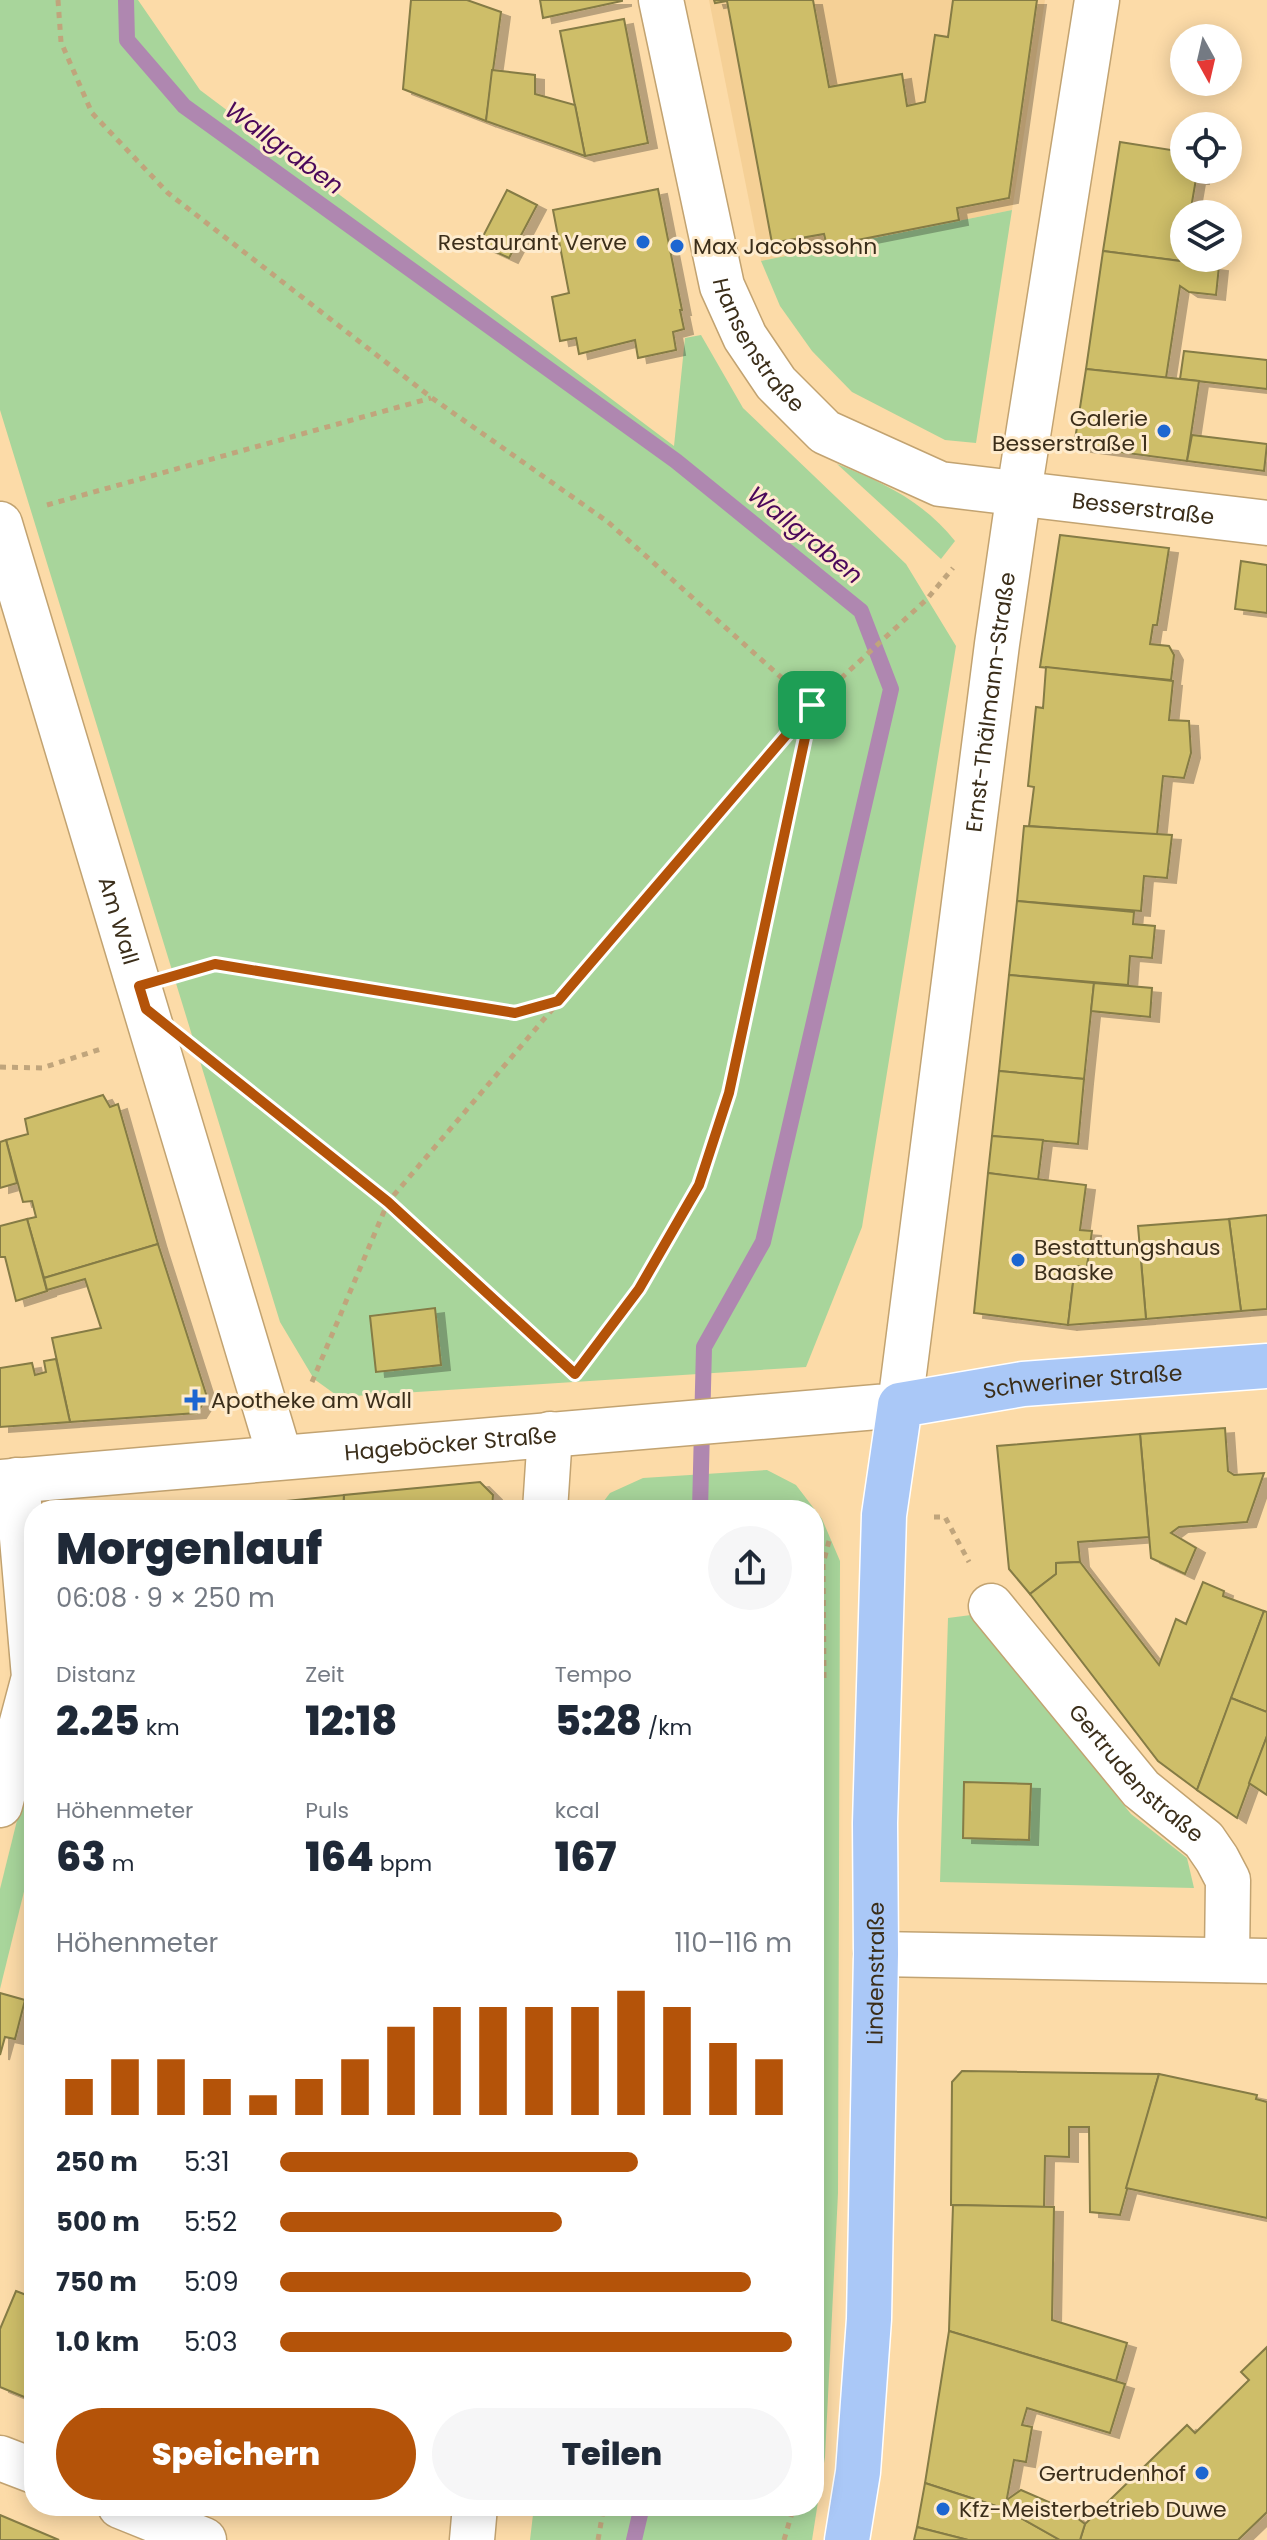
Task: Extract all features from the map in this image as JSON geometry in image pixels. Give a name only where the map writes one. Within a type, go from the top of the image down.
[{"type":"main road","name":"Schweriner Straße","points":[[900,1405],[1023,1384],[1267,1366]]},
{"type":"main road","name":"Lindenstraße","points":[[847,2540],[858,2472],[869,2319],[876,1954],[875,1823],[884,1515],[900,1405]]},
{"type":"street","name":"Hansenstraße","points":[[661,0],[722,286],[745,337],[776,383],[825,432],[940,484],[1019,492]]},
{"type":"street","name":"Ernst-Thälmann-Straße","points":[[900,1405],[1019,492],[1097,0]]},
{"type":"street","name":"Besserstraße","points":[[1019,492],[1267,523]]},
{"type":"street","name":"Am Wall","points":[[19,516],[139,986],[280,1457]]},
{"type":"street","name":"Hageböcker Straße","points":[[9,1481],[900,1405]]},
{"type":"street","points":[[546,1500],[550,1434]]},
{"type":"street","points":[[9,1481],[24,1599]]},
{"type":"street","name":"Gertrudenstraße","points":[[876,1954],[1247,1961],[1228,1880],[1204,1840],[1141,1789],[991,1606]]},
{"type":"street","points":[[0,1805],[24,1715]]},
{"type":"street","points":[[0,2458],[24,2467]]},
{"type":"street","points":[[145,2516],[204,2540]]},
{"type":"street","points":[[472,2540],[474,2516]]},
{"type":"path","points":[[58,0],[61,42],[92,113],[168,193],[432,398],[608,522],[812,705]]},
{"type":"path","points":[[19,516],[432,398]]},
{"type":"path","points":[[310,1386],[388,1202],[812,705],[940,584]]},
{"type":"path","points":[[550,1434],[575,1374],[639,1289],[699,1185],[729,1093],[812,705]]},
{"type":"path","points":[[139,986],[215,964],[515,1013],[558,1001]]},
{"type":"path","points":[[0,1067],[42,1068],[153,1031]]},
{"type":"path","points":[[207,1057],[388,1202],[575,1374]]},
{"type":"path","points":[[598,2540],[602,2516]]},
{"type":"path","points":[[784,2540],[791,2516]]},
{"type":"shaded area","points":[[709,0],[1045,0],[1012,210],[761,261]]},
{"type":"green space","points":[[0,0],[138,0],[200,90],[674,446],[685,338],[701,335],[743,408],[906,564],[956,646],[862,1227],[806,1367],[339,1397],[314,1379],[280,1322],[0,410]]},
{"type":"green space","points":[[1012,210],[976,443],[945,440],[852,392],[812,351],[780,306],[761,261]]},
{"type":"green space","points":[[837,464],[870,478],[916,504],[955,541],[941,559]]},
{"type":"green space","points":[[767,1470],[796,1485],[807,1500],[605,1500],[610,1493],[643,1478]]},
{"type":"green space","points":[[824,1524],[840,1561],[838,2193],[824,2463]]},
{"type":"green space","points":[[971,1615],[1131,1814],[1187,1858],[1194,1888],[940,1882],[948,1618]]},
{"type":"green space","points":[[24,1792],[24,1892],[0,1989],[0,1889]]},
{"type":"green space","points":[[533,2516],[816,2516],[812,2540],[530,2540]]},
{"type":"building","points":[[411,0],[467,0],[501,12],[486,121],[403,89]]},
{"type":"building","points":[[540,0],[622,0],[622,1],[543,18]]},
{"type":"building","points":[[714,0],[813,0],[829,87],[902,74],[907,106],[925,102],[935,35],[948,37],[953,0],[1037,0],[1009,198],[957,208],[959,220],[827,246],[824,234],[772,243],[727,1],[715,3]]},
{"type":"building","points":[[624,19],[648,143],[585,156],[560,31]]},
{"type":"building","points":[[492,70],[535,75],[535,94],[575,105],[585,156],[486,121]]},
{"type":"building","points":[[1120,142],[1170,150],[1170,184],[1195,184],[1192,200],[1170,200],[1170,260],[1103,251]]},
{"type":"building","points":[[658,189],[682,310],[684,329],[673,332],[676,350],[638,358],[635,340],[579,354],[576,338],[560,341],[552,297],[569,293],[553,210]]},
{"type":"building","points":[[507,190],[537,205],[509,258],[479,244]]},
{"type":"building","points":[[1103,251],[1170,260],[1170,272],[1218,272],[1216,295],[1189,292],[1180,286],[1166,378],[1086,369]]},
{"type":"building","points":[[1184,351],[1267,360],[1267,389],[1180,379]]},
{"type":"building","points":[[1086,369],[1199,381],[1187,461],[1074,446]]},
{"type":"building","points":[[1192,435],[1267,444],[1264,471],[1187,461]]},
{"type":"building","points":[[1060,535],[1169,548],[1157,625],[1153,625],[1150,644],[1169,646],[1174,655],[1171,680],[1040,667]]},
{"type":"building","points":[[1241,561],[1267,565],[1267,613],[1235,609]]},
{"type":"building","points":[[1046,667],[1173,681],[1169,720],[1189,721],[1191,753],[1184,778],[1163,776],[1157,835],[1029,826],[1034,787],[1028,786],[1036,707],[1043,708]]},
{"type":"building","points":[[1024,826],[1172,835],[1167,878],[1144,876],[1141,911],[1017,901]]},
{"type":"building","points":[[1017,901],[1134,912],[1133,924],[1155,926],[1152,958],[1130,956],[1128,985],[1009,975]]},
{"type":"building","points":[[1009,975],[1094,983],[1084,1079],[999,1071]]},
{"type":"building","points":[[1094,983],[1152,988],[1150,1017],[1091,1011]]},
{"type":"building","points":[[999,1071],[1084,1079],[1078,1144],[992,1136]]},
{"type":"building","points":[[103,1095],[110,1107],[118,1104],[158,1244],[44,1278],[27,1219],[36,1217],[32,1201],[23,1202],[6,1140],[28,1134],[25,1119]]},
{"type":"building","points":[[992,1136],[1043,1140],[1038,1180],[988,1173]]},
{"type":"building","points":[[6,1140],[17,1183],[0,1188],[0,1142]]},
{"type":"building","points":[[988,1173],[1086,1185],[1080,1230],[1092,1231],[1087,1267],[1075,1266],[1068,1325],[974,1313]]},
{"type":"building","points":[[1267,1215],[1267,1309],[1241,1311],[1229,1219]]},
{"type":"building","points":[[27,1219],[47,1291],[16,1301],[5,1257],[0,1257],[0,1226]]},
{"type":"building","points":[[1229,1219],[1241,1311],[1146,1319],[1138,1226]]},
{"type":"building","points":[[158,1244],[207,1397],[197,1413],[70,1422],[52,1338],[101,1328],[85,1279],[47,1290],[44,1278]]},
{"type":"building","points":[[1140,1249],[1146,1319],[1068,1325],[1075,1266],[1087,1267],[1089,1253]]},
{"type":"building","points":[[435,1308],[441,1365],[376,1372],[370,1316]]},
{"type":"building","points":[[56,1359],[70,1422],[0,1427],[0,1368],[32,1363],[35,1375],[46,1372],[44,1361]]},
{"type":"building","points":[[1225,1428],[1228,1471],[1234,1475],[1264,1473],[1247,1522],[1179,1527],[1171,1533],[1196,1548],[1185,1574],[1151,1558],[1140,1434]]},
{"type":"building","points":[[1140,1434],[1149,1537],[1078,1542],[1080,1562],[1056,1563],[1056,1574],[1030,1594],[1009,1569],[997,1446]]},
{"type":"building","points":[[480,1482],[493,1495],[493,1500],[344,1500],[344,1495]]},
{"type":"building","points":[[344,1495],[344,1500],[295,1500]]},
{"type":"building","points":[[1080,1562],[1159,1665],[1176,1619],[1186,1624],[1203,1582],[1224,1591],[1223,1596],[1264,1611],[1197,1790],[1158,1761],[1030,1594],[1056,1574],[1056,1563]]},
{"type":"building","points":[[1264,1611],[1267,1612],[1267,1712],[1231,1698]]},
{"type":"building","points":[[1231,1698],[1267,1712],[1267,1736],[1237,1818],[1197,1790]]},
{"type":"building","points":[[1267,1736],[1267,1795],[1249,1783]]},
{"type":"building","points":[[964,1782],[1031,1784],[1029,1840],[963,1838]]},
{"type":"building","points":[[0,1993],[24,2000],[24,2004],[15,2039],[5,2037],[0,2055]]},
{"type":"building","points":[[962,2071],[1159,2074],[1120,2215],[1090,2212],[1089,2127],[1069,2127],[1069,2157],[1045,2156],[1044,2207],[951,2205],[952,2082]]},
{"type":"building","points":[[1159,2074],[1257,2095],[1256,2099],[1267,2102],[1267,2218],[1126,2188]]},
{"type":"building","points":[[953,2205],[1054,2207],[1052,2320],[1127,2343],[1116,2381],[949,2331]]},
{"type":"building","points":[[16,2291],[24,2294],[24,2397],[0,2387],[0,2329]]},
{"type":"building","points":[[949,2331],[1125,2384],[1110,2433],[1027,2408],[1022,2425],[1032,2427],[1026,2462],[1014,2460],[1005,2509],[925,2483]]},
{"type":"building","name":"Gertrudenhof","points":[[1267,2347],[1267,2512],[1238,2540],[1080,2540],[1085,2524],[1187,2425],[1195,2433],[1249,2380],[1241,2372]]},
{"type":"building","points":[[925,2483],[1005,2509],[1060,2540],[968,2540],[917,2527]]},
{"type":"building","points":[[1021,2490],[1065,2509],[1085,2524],[1080,2540],[1060,2540],[1005,2509],[1008,2499]]},
{"type":"building","points":[[0,2515],[59,2540],[0,2540]]},
{"type":"building","points":[[917,2527],[968,2540],[914,2540]]},
{"type":"waterway","name":"Wallgraben","points":[[126,0],[127,40],[184,106],[676,461],[861,611],[891,689],[763,1242],[704,1347],[700,1500]]},
{"type":"waterway","name":"Wallgraben","points":[[634,2540],[640,2516]]},
{"type":"place","name":"Restaurant Verve","points":[[643,242]]},
{"type":"place","name":"Max Jacobssohn","points":[[677,246]]},
{"type":"place","name":"Galerie Besserstraße 1","points":[[1164,431]]},
{"type":"place","name":"Bestattungshaus Baaske","points":[[1018,1260]]},
{"type":"place","name":"Apotheke am Wall","points":[[195,1400]]},
{"type":"place","name":"Gertrudenhof","points":[[1202,2473]]},
{"type":"place","name":"Kfz-Meisterbetrieb Duwe","points":[[943,2509]]},
{"type":"route","points":[[812,705],[729,1093],[699,1185],[639,1289],[575,1374],[388,1202],[146,1009],[139,986],[215,964],[515,1013],[558,1001],[812,705]]}]
